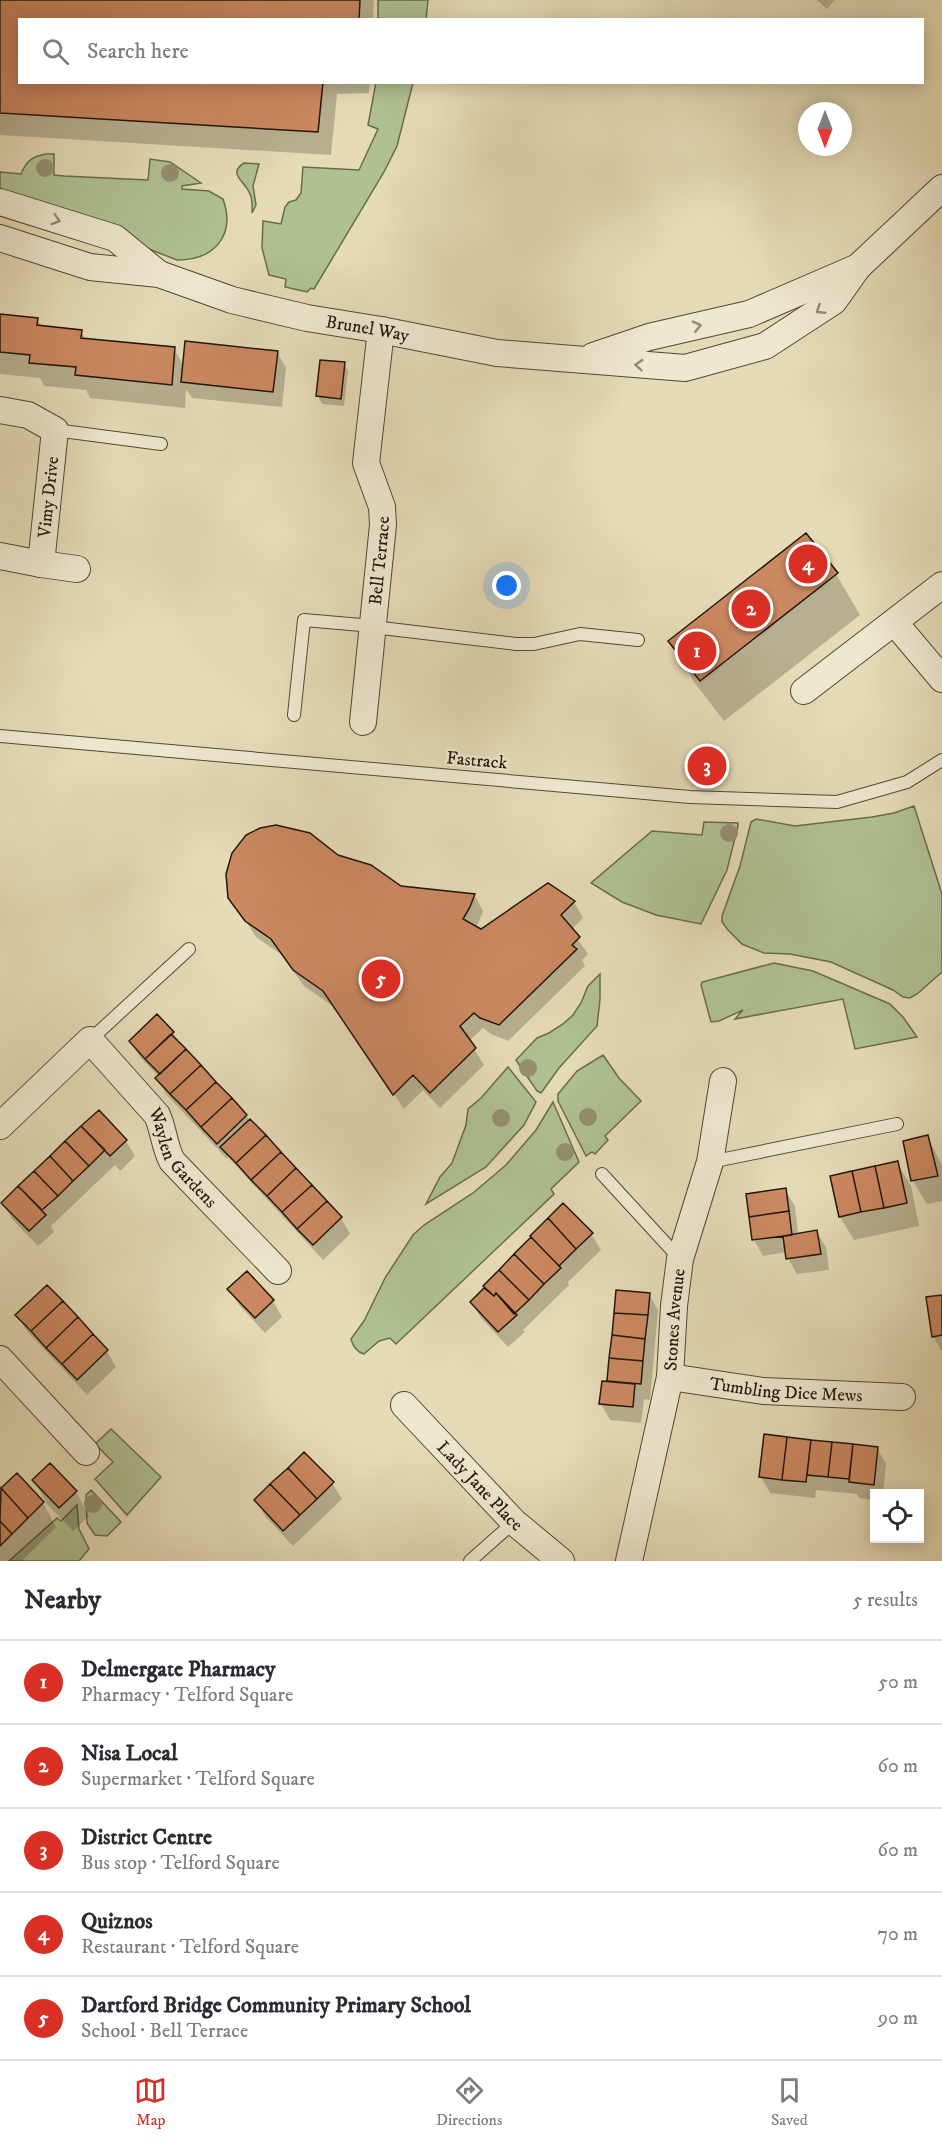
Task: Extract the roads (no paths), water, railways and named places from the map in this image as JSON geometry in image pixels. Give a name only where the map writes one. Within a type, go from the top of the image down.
[{"type":"street","name":"Brunel Way","points":[[0,238],[90,267],[159,274],[232,300],[307,318],[498,353],[685,368],[765,345],[834,301],[858,267],[942,188]]},
{"type":"street","name":"Brunel Way","points":[[0,202],[115,238],[159,274]]},
{"type":"street","name":"Brunel Way","points":[[581,360],[649,337],[750,314],[858,267]]},
{"type":"street","name":"Bell Terrace","points":[[363,722],[383,516],[366,457],[381,330]]},
{"type":"street","name":"Vimy Drive","points":[[0,410],[28,415],[55,430],[41,564]]},
{"type":"street","name":"Vimy Drive","points":[[0,556],[77,569]]},
{"type":"street","points":[[804,691],[942,585]]},
{"type":"street","points":[[895,623],[942,680]]},
{"type":"street","points":[[0,1126],[90,1041]]},
{"type":"street","name":"Waylen Gardens","points":[[90,1041],[157,1115],[172,1161],[278,1270]]},
{"type":"street","name":"Stones Avenue","points":[[629,1561],[670,1377],[674,1306],[680,1259],[710,1162],[723,1081]]},
{"type":"street","points":[[0,1359],[86,1452]]},
{"type":"street","name":"Tumbling Dice Mews","points":[[670,1377],[763,1391],[902,1396]]},
{"type":"street","name":"Lady Jane Place","points":[[404,1405],[514,1522],[561,1561]]},
{"type":"lane","name":"Vimy Drive","points":[[55,430],[161,444]]},
{"type":"lane","points":[[294,715],[304,620],[516,644],[534,644],[580,634],[638,640]]},
{"type":"lane","name":"Fastrack","points":[[0,736],[690,797],[837,802],[907,782],[942,760]]},
{"type":"lane","points":[[90,1041],[189,949]]},
{"type":"lane","points":[[710,1162],[897,1124]]},
{"type":"lane","points":[[602,1174],[680,1259]]},
{"type":"lane","points":[[470,1561],[514,1522]]},
{"type":"place","name":"Quiznos","points":[[808,564]]},
{"type":"place","name":"Nisa Local","points":[[751,609]]},
{"type":"place","name":"Delmergate Pharmacy","points":[[697,651]]},
{"type":"place","name":"District Centre","points":[[707,766]]},
{"type":"place","name":"Dartford Bridge Community Primary School","points":[[381,979]]}]
